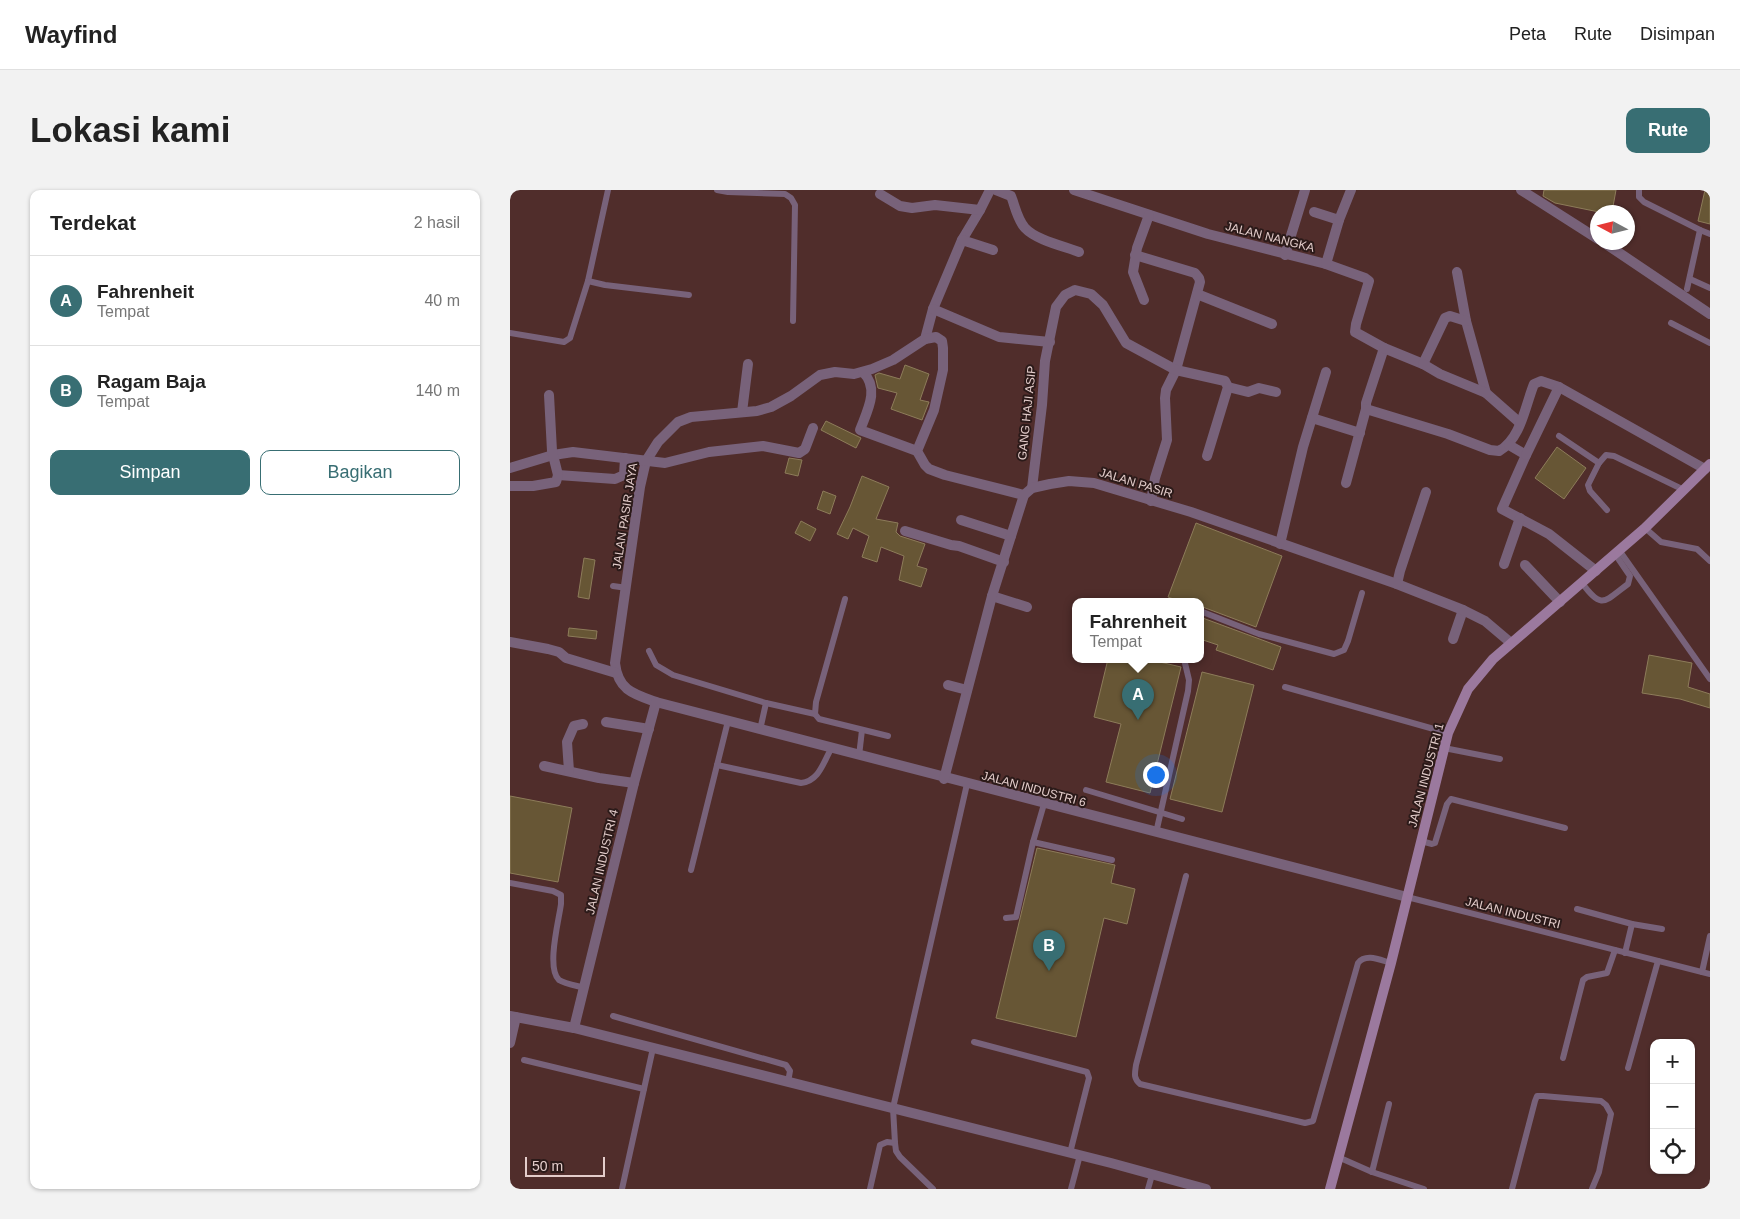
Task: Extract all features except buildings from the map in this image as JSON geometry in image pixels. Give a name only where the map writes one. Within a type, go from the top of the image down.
[{"type":"street","points":[[917,451],[934,410],[943,370],[942,341],[936,337],[925,339],[933,309],[962,240],[990,190]]},
{"type":"street","points":[[996,190],[1013,193],[1019,218],[1025,228],[1035,235],[1079,252]]},
{"type":"street","name":"JALAN NANGKA","points":[[1074,190],[1208,234],[1326,264],[1364,278],[1369,281],[1355,332],[1384,348]]},
{"type":"street","points":[[1285,255],[1305,190]]},
{"type":"street","points":[[1326,264],[1339,220],[1351,190]]},
{"type":"street","points":[[1521,190],[1590,234]]},
{"type":"street","points":[[880,194],[900,206],[912,208],[935,205],[980,210]]},
{"type":"street","points":[[1314,212],[1339,220]]},
{"type":"street","points":[[1144,300],[1133,272],[1135,254],[1149,215]]},
{"type":"street","points":[[962,240],[993,250]]},
{"type":"street","points":[[1615,250],[1710,314]]},
{"type":"street","points":[[1135,254],[1195,273],[1200,282],[1176,370],[1168,385],[1165,398],[1167,440],[1155,478],[1151,501]]},
{"type":"street","points":[[1457,272],[1466,320],[1486,393]]},
{"type":"street","name":"GANG HAJI ASIP","points":[[1028,492],[1042,405],[1045,361],[1056,307],[1065,295],[1075,290],[1091,294],[1103,305],[1126,343],[1176,370]]},
{"type":"street","points":[[1196,294],[1272,324]]},
{"type":"street","points":[[933,309],[999,337],[1050,342]]},
{"type":"street","points":[[1423,364],[1445,318],[1450,316],[1466,320]]},
{"type":"street","name":"JALAN PASIR JAYA","points":[[616,673],[615,663],[640,487],[646,461],[658,442],[678,422],[691,417],[757,411],[771,407],[820,375],[835,372],[854,374],[863,372],[893,360],[925,339]]},
{"type":"street","points":[[1346,483],[1366,403],[1384,348],[1486,393],[1520,423]]},
{"type":"street","points":[[742,412],[748,364]]},
{"type":"street","points":[[1176,370],[1225,381],[1228,387],[1207,456]]},
{"type":"street","points":[[863,372],[870,382],[871,395],[860,430],[917,451],[929,469],[970,482],[1028,492],[992,596],[944,778]]},
{"type":"street","points":[[1280,544],[1303,447],[1326,372]]},
{"type":"street","points":[[1366,409],[1448,434],[1490,450],[1499,451],[1509,445],[1520,423],[1534,384],[1541,381],[1559,387],[1709,466]]},
{"type":"street","points":[[1228,387],[1248,392],[1260,388],[1276,392]]},
{"type":"street","points":[[1559,387],[1502,509],[1548,534],[1596,571]]},
{"type":"street","points":[[510,486],[554,484],[556,482],[558,475],[553,455],[549,395]]},
{"type":"street","points":[[1312,418],[1360,432]]},
{"type":"street","points":[[510,468],[553,455],[573,452],[665,463],[709,452],[763,446],[799,453],[805,449],[813,428]]},
{"type":"street","points":[[1509,445],[1526,455]]},
{"type":"street","points":[[558,475],[615,479],[624,475],[625,458]]},
{"type":"street","name":"JALAN INDUSTRI 1","points":[[1330,1189],[1391,963],[1448,733],[1468,689],[1493,658],[1645,528],[1709,466]]},
{"type":"street","name":"JALAN PASIR","points":[[1028,492],[1069,481],[1094,482],[1190,512],[1397,584],[1463,610],[1485,621],[1510,643]]},
{"type":"street","points":[[1397,584],[1426,492]]},
{"type":"street","points":[[1504,564],[1520,518]]},
{"type":"street","points":[[961,520],[1012,536]]},
{"type":"street","points":[[905,531],[959,546],[1004,562]]},
{"type":"street","points":[[1525,565],[1560,602]]},
{"type":"street","points":[[992,596],[1027,607]]},
{"type":"street","points":[[1453,639],[1463,610]]},
{"type":"street","points":[[510,642],[559,652],[566,658],[616,673],[622,685],[632,693],[656,702]]},
{"type":"street","points":[[948,685],[966,690]]},
{"type":"street","name":"JALAN INDUSTRI 6","points":[[656,702],[831,749],[1407,897]]},
{"type":"street","name":"JALAN INDUSTRI 4","points":[[574,1028],[634,783],[656,702]]},
{"type":"street","points":[[606,722],[649,729]]},
{"type":"street","points":[[569,770],[567,742],[574,726],[583,724]]},
{"type":"street","points":[[544,766],[599,778],[634,783]]},
{"type":"street","points":[[510,1043],[513,1017],[574,1028],[1080,1155],[1206,1189]]},
{"type":"lane","points":[[510,333],[564,342],[570,338],[588,281],[608,190]]},
{"type":"lane","points":[[717,190],[785,194],[791,198],[795,205],[793,321]]},
{"type":"lane","points":[[1639,190],[1639,197],[1644,202],[1710,234]]},
{"type":"lane","points":[[1687,288],[1700,230]]},
{"type":"lane","points":[[1690,279],[1710,288]]},
{"type":"lane","points":[[588,281],[605,285],[689,295]]},
{"type":"lane","points":[[1671,323],[1710,343]]},
{"type":"lane","points":[[1559,436],[1599,463]]},
{"type":"lane","points":[[1607,510],[1588,488],[1588,483],[1599,463],[1606,455],[1614,456],[1684,490]]},
{"type":"lane","points":[[1645,528],[1661,542],[1697,549],[1710,561]]},
{"type":"lane","points":[[1582,583],[1592,597],[1598,601],[1606,601],[1628,584],[1630,576],[1617,552]]},
{"type":"lane","points":[[1617,552],[1710,679]]},
{"type":"lane","points":[[613,586],[626,588]]},
{"type":"lane","points":[[1204,613],[1259,634],[1334,654],[1344,650],[1348,642],[1362,593]]},
{"type":"lane","points":[[815,714],[816,702],[845,600]]},
{"type":"lane","points":[[649,651],[656,665],[672,676],[766,703],[815,714],[820,719],[888,736]]},
{"type":"lane","points":[[1156,833],[1188,691],[1189,680],[1185,663]]},
{"type":"lane","points":[[1285,687],[1448,733]]},
{"type":"lane","points":[[760,730],[766,703]]},
{"type":"lane","points":[[691,870],[728,721]]},
{"type":"lane","points":[[859,756],[862,730]]},
{"type":"lane","points":[[1444,748],[1500,759]]},
{"type":"lane","points":[[716,765],[801,783],[809,782],[816,776],[831,749]]},
{"type":"lane","points":[[933,1189],[896,1151],[893,1108],[967,784]]},
{"type":"lane","points":[[1086,790],[1182,819]]},
{"type":"lane","points":[[1421,841],[1432,844],[1435,842],[1451,800],[1565,828]]},
{"type":"lane","points":[[1006,918],[1016,917],[1033,842],[1044,804]]},
{"type":"lane","points":[[1033,842],[1112,860]]},
{"type":"lane","points":[[1186,876],[1134,1074],[1140,1084],[1305,1123],[1313,1121],[1358,963],[1362,958],[1366,957],[1391,963]]},
{"type":"lane","points":[[510,883],[554,891],[561,895],[552,964],[555,975],[560,981],[585,988]]},
{"type":"lane","name":"JALAN INDUSTRI","points":[[1407,897],[1710,974]]},
{"type":"lane","points":[[1577,909],[1632,924],[1662,929]]},
{"type":"lane","points":[[1625,952],[1632,924]]},
{"type":"lane","points":[[1702,972],[1710,936]]},
{"type":"lane","points":[[1563,1058],[1583,980],[1587,977],[1607,973],[1615,950]]},
{"type":"lane","points":[[1628,1068],[1658,961]]},
{"type":"lane","points":[[613,1016],[786,1065],[790,1071],[788,1082]]},
{"type":"lane","points":[[974,1042],[1087,1072],[1089,1078],[1070,1153]]},
{"type":"lane","points":[[622,1189],[653,1048]]},
{"type":"lane","points":[[524,1060],[644,1090]]},
{"type":"lane","points":[[1512,1189],[1535,1101],[1537,1096],[1543,1096],[1601,1100],[1609,1109],[1611,1114],[1599,1172],[1592,1189]]},
{"type":"lane","points":[[1372,1172],[1390,1104]]},
{"type":"lane","points":[[870,1189],[880,1145],[887,1142],[895,1143]]},
{"type":"lane","points":[[1071,1189],[1080,1155]]},
{"type":"lane","points":[[1338,1157],[1372,1172],[1424,1189]]},
{"type":"lane","points":[[1148,1189],[1152,1175]]},
{"type":"place","name":"Fahrenheit","points":[[1138,720]]},
{"type":"place","name":"Ragam Baja","points":[[1049,971]]}]
